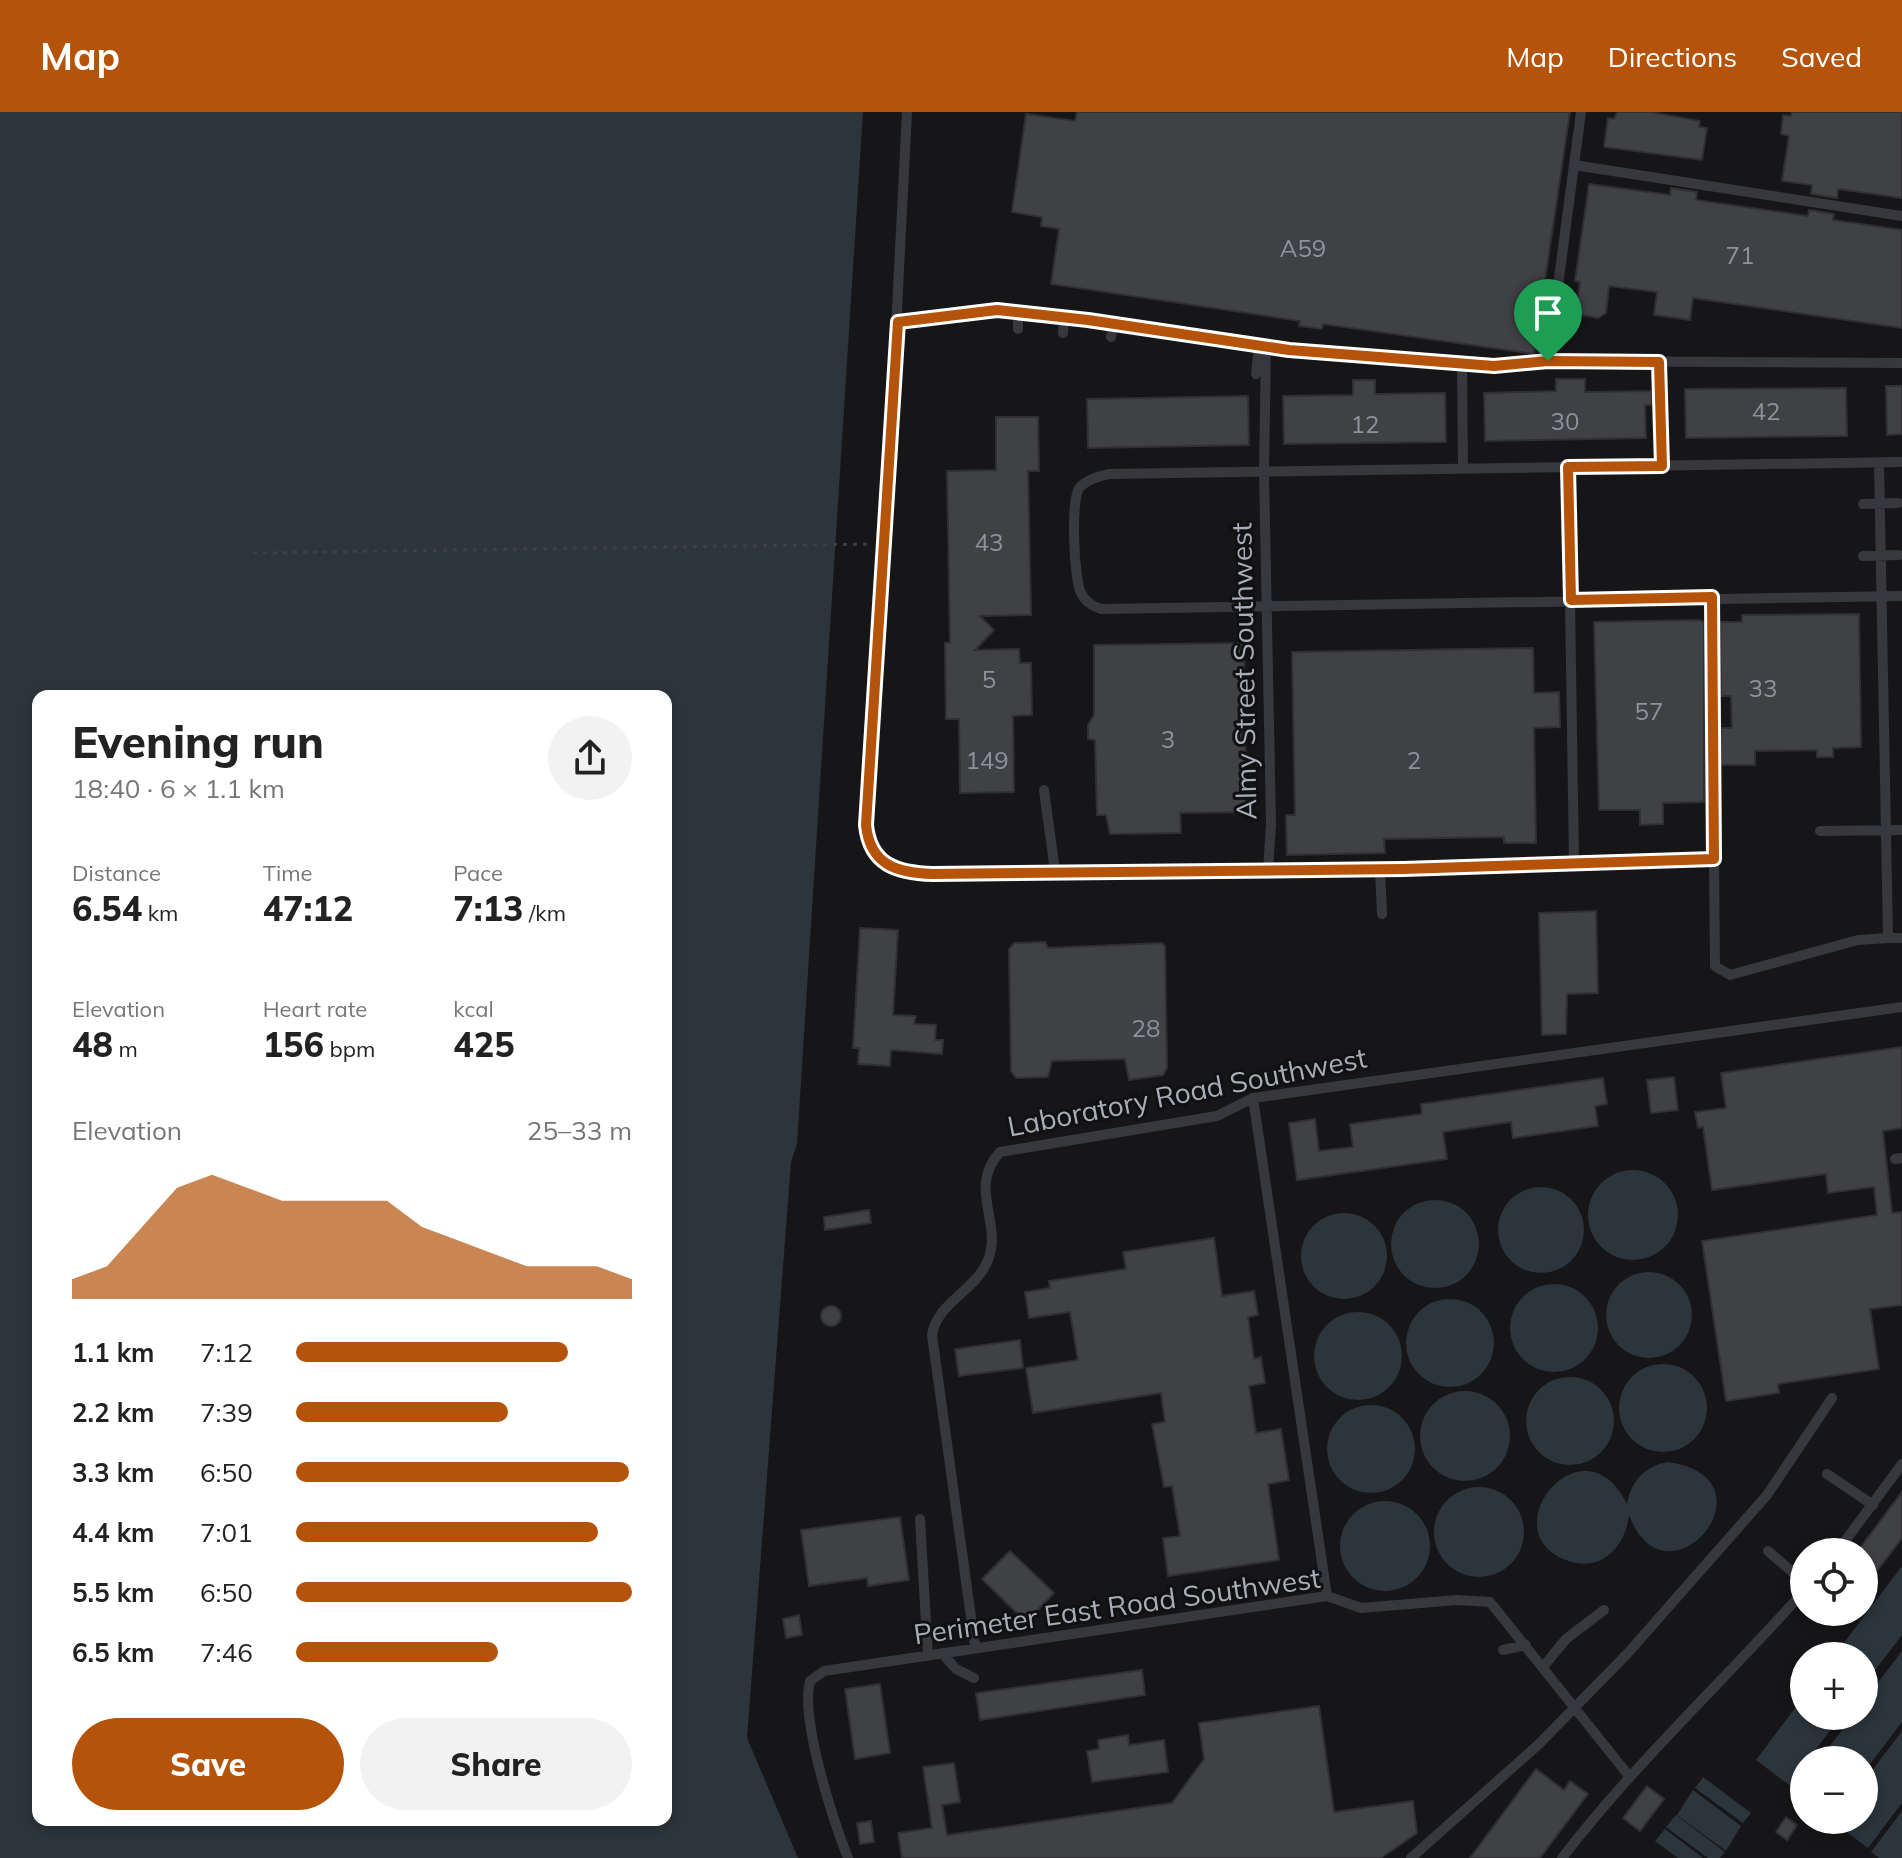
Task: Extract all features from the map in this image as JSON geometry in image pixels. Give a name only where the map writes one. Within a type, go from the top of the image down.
[{"type":"lane","points":[[907,112],[898,322],[867,838],[881,861],[906,873],[999,876],[1055,871],[1380,869],[1714,859]]},
{"type":"lane","points":[[1548,361],[1581,112]]},
{"type":"lane","points":[[1574,165],[1902,216]]},
{"type":"lane","points":[[898,322],[997,310],[1262,346],[1494,366],[1548,361],[1902,363]]},
{"type":"lane","points":[[1018,313],[1018,329]]},
{"type":"lane","points":[[1063,333],[1064,317]]},
{"type":"lane","points":[[1111,337],[1113,324]]},
{"type":"lane","points":[[1256,374],[1262,346]]},
{"type":"lane","name":"Almy Street Southwest","points":[[1262,346],[1271,824],[1268,870]]},
{"type":"lane","points":[[1659,362],[1662,466]]},
{"type":"lane","points":[[1462,363],[1463,468]]},
{"type":"lane","points":[[1902,462],[1095,477],[1080,486],[1076,496],[1077,579],[1083,596],[1101,609],[1902,596]]},
{"type":"lane","points":[[1879,463],[1885,611],[1888,938]]},
{"type":"lane","points":[[1568,467],[1574,865]]},
{"type":"lane","points":[[1863,504],[1898,503]]},
{"type":"lane","points":[[1863,556],[1899,555]]},
{"type":"lane","points":[[1712,597],[1715,966],[1730,975],[1858,940],[1902,938]]},
{"type":"lane","points":[[1044,790],[1055,871]]},
{"type":"lane","points":[[1820,831],[1902,830]]},
{"type":"lane","points":[[1380,869],[1382,914]]},
{"type":"lane","name":"Laboratory Road Southwest","points":[[975,1646],[932,1335],[940,1315],[975,1280],[989,1258],[991,1233],[985,1175],[990,1162],[1000,1152],[1012,1147],[1217,1116],[1253,1098],[1902,1007]]},
{"type":"lane","points":[[1253,1098],[1327,1596]]},
{"type":"lane","points":[[1411,1858],[1574,1710],[1751,1515],[1832,1398]]},
{"type":"lane","points":[[1848,1538],[1902,1464]]},
{"type":"lane","points":[[1827,1474],[1873,1505]]},
{"type":"lane","points":[[920,1519],[928,1656]]},
{"type":"lane","points":[[1768,1551],[1790,1570]]},
{"type":"lane","name":"Perimeter East Road Southwest","points":[[848,1858],[822,1774],[807,1708],[810,1681],[824,1671],[975,1646],[1327,1596],[1361,1608],[1457,1600],[1490,1602],[1629,1776]]},
{"type":"lane","points":[[1562,1858],[1600,1816],[1629,1776],[1790,1606]]},
{"type":"lane","points":[[1543,1667],[1566,1639],[1604,1610]]},
{"type":"lane","points":[[1503,1650],[1526,1645]]},
{"type":"lane","points":[[942,1653],[956,1669],[974,1678]]},
{"type":"path","points":[[253,553],[859,543]]},
{"type":"shaded area","points":[[0,112],[863,112],[797,1144],[791,1162],[747,1738],[798,1858],[0,1858]]},
{"type":"shaded area","points":[[1633,1170],[1650,1174],[1665,1183],[1674,1198],[1678,1215],[1674,1232],[1665,1247],[1650,1256],[1633,1260],[1616,1256],[1601,1247],[1592,1232],[1588,1215],[1592,1198],[1601,1183],[1616,1174]]},
{"type":"shaded area","points":[[1533,1187],[1549,1187],[1572,1199],[1581,1213],[1584,1230],[1581,1247],[1572,1261],[1549,1273],[1533,1273],[1517,1266],[1505,1254],[1498,1238],[1498,1222],[1505,1206],[1517,1194]]},
{"type":"shaded area","points":[[1435,1200],[1452,1204],[1466,1213],[1475,1227],[1479,1244],[1475,1261],[1466,1275],[1452,1284],[1435,1288],[1418,1284],[1404,1275],[1395,1261],[1391,1244],[1395,1227],[1404,1213],[1418,1204]]},
{"type":"shaded area","points":[[1336,1213],[1352,1213],[1375,1225],[1384,1239],[1387,1256],[1384,1273],[1375,1287],[1352,1299],[1336,1299],[1320,1292],[1308,1280],[1301,1264],[1301,1248],[1308,1232],[1320,1220]]},
{"type":"shaded area","points":[[1649,1272],[1666,1275],[1680,1284],[1689,1298],[1692,1315],[1689,1332],[1680,1346],[1666,1355],[1649,1358],[1632,1355],[1618,1346],[1609,1332],[1606,1315],[1609,1298],[1618,1284],[1632,1275]]},
{"type":"shaded area","points":[[1554,1284],[1571,1287],[1585,1297],[1595,1311],[1598,1328],[1595,1345],[1585,1359],[1571,1369],[1554,1372],[1537,1369],[1523,1359],[1513,1345],[1510,1328],[1513,1311],[1523,1297],[1537,1287]]},
{"type":"shaded area","points":[[1450,1299],[1467,1302],[1481,1312],[1491,1326],[1494,1343],[1491,1360],[1481,1374],[1467,1384],[1450,1387],[1433,1384],[1419,1374],[1409,1360],[1406,1343],[1409,1326],[1419,1312],[1433,1302]]},
{"type":"shaded area","points":[[1358,1312],[1383,1319],[1395,1331],[1402,1356],[1395,1381],[1383,1393],[1358,1400],[1333,1393],[1321,1381],[1314,1356],[1321,1331],[1333,1319]]},
{"type":"shaded area","points":[[1663,1364],[1688,1371],[1700,1383],[1707,1408],[1700,1433],[1688,1445],[1663,1452],[1638,1445],[1626,1433],[1619,1408],[1626,1383],[1638,1371]]},
{"type":"shaded area","points":[[1570,1377],[1587,1381],[1601,1390],[1610,1404],[1614,1421],[1610,1438],[1601,1452],[1587,1461],[1570,1465],[1553,1461],[1539,1452],[1530,1438],[1526,1421],[1530,1404],[1539,1390],[1553,1381]]},
{"type":"shaded area","points":[[1465,1391],[1482,1394],[1497,1404],[1507,1419],[1510,1436],[1507,1453],[1497,1468],[1482,1478],[1465,1481],[1448,1478],[1433,1468],[1423,1453],[1420,1436],[1423,1419],[1433,1404],[1448,1394]]},
{"type":"shaded area","points":[[1371,1405],[1388,1408],[1402,1418],[1412,1432],[1415,1449],[1412,1466],[1402,1480],[1388,1490],[1371,1493],[1354,1490],[1340,1480],[1330,1466],[1327,1449],[1330,1432],[1340,1418],[1354,1408]]},
{"type":"shaded area","points":[[1668,1462],[1700,1473],[1715,1491],[1715,1512],[1705,1532],[1688,1546],[1667,1551],[1646,1542],[1629,1515],[1618,1545],[1604,1558],[1584,1564],[1572,1562],[1548,1549],[1538,1530],[1539,1509],[1550,1490],[1567,1476],[1587,1471],[1608,1479],[1627,1504],[1640,1476],[1652,1467]]},
{"type":"shaded area","points":[[1479,1487],[1496,1490],[1511,1500],[1521,1515],[1524,1532],[1521,1549],[1511,1564],[1496,1574],[1479,1577],[1462,1574],[1447,1564],[1437,1549],[1434,1532],[1437,1515],[1447,1500],[1462,1490]]},
{"type":"shaded area","points":[[1385,1501],[1402,1505],[1417,1514],[1426,1529],[1430,1546],[1426,1563],[1417,1578],[1402,1587],[1385,1591],[1368,1587],[1353,1578],[1344,1563],[1340,1546],[1344,1529],[1353,1514],[1368,1505]]},
{"type":"shaded area","points":[[1902,1566],[1902,1635],[1878,1667],[1878,1642],[1845,1642],[1857,1626],[1878,1626],[1878,1598]]},
{"type":"shaded area","points":[[1902,1651],[1902,1722],[1878,1754],[1878,1746],[1830,1746],[1842,1730],[1878,1730],[1878,1683]]},
{"type":"shaded area","points":[[1790,1715],[1790,1730],[1830,1730],[1818,1746],[1790,1746],[1789,1785],[1756,1760]]},
{"type":"shaded area","points":[[1902,1731],[1902,1803],[1868,1848],[1849,1834],[1878,1834],[1878,1763]]},
{"type":"shaded area","points":[[1703,1777],[1751,1813],[1743,1823],[1695,1788]]},
{"type":"shaded area","points":[[1693,1790],[1741,1826],[1726,1851],[1677,1815]]},
{"type":"shaded area","points":[[1902,1811],[1902,1858],[1879,1858],[1871,1852]]},
{"type":"shaded area","points":[[1676,1815],[1725,1852],[1720,1858],[1708,1858],[1666,1827]]},
{"type":"shaded area","points":[[1665,1829],[1703,1858],[1678,1858],[1655,1841]]},
{"type":"building","points":[[1077,112],[1570,112],[1534,354],[1323,324],[1322,329],[1299,326],[1300,321],[1051,284],[1059,229],[1041,226],[1042,217],[1012,212],[1026,114],[1075,121]]},
{"type":"building","points":[[1617,112],[1651,112],[1700,121],[1699,127],[1707,128],[1702,160],[1604,147],[1608,118],[1614,119]]},
{"type":"building","points":[[1792,112],[1902,112],[1902,198],[1838,189],[1837,198],[1811,194],[1812,185],[1782,181],[1789,136],[1781,134],[1783,115],[1791,116]]},
{"type":"building","points":[[1589,184],[1670,195],[1671,188],[1697,192],[1696,200],[1808,216],[1809,210],[1834,214],[1833,220],[1902,230],[1902,328],[1693,298],[1690,320],[1654,315],[1657,292],[1609,286],[1606,313],[1598,318],[1575,314],[1580,282],[1575,281]]},
{"type":"building","points":[[1556,379],[1585,379],[1585,392],[1652,391],[1652,405],[1645,405],[1646,438],[1485,441],[1484,393],[1556,391]]},
{"type":"building","points":[[1353,380],[1375,380],[1375,394],[1445,393],[1446,442],[1284,444],[1283,396],[1353,395]]},
{"type":"building","points":[[1886,386],[1902,386],[1902,434],[1887,435]]},
{"type":"building","points":[[1846,388],[1847,436],[1686,438],[1685,389]]},
{"type":"building","points":[[1248,396],[1249,445],[1088,448],[1087,399]]},
{"type":"building","points":[[996,417],[1038,417],[1039,471],[1028,471],[1031,615],[980,616],[994,630],[975,650],[1019,649],[1020,663],[1031,663],[1032,715],[1013,716],[1014,792],[960,793],[959,719],[946,719],[945,643],[950,643],[947,471],[996,470]]},
{"type":"building","points":[[1859,614],[1861,747],[1833,748],[1833,757],[1817,757],[1817,750],[1755,751],[1755,765],[1721,765],[1721,728],[1732,728],[1731,696],[1721,696],[1720,622],[1742,622],[1742,615]]},
{"type":"building","points":[[1594,622],[1704,622],[1704,802],[1663,803],[1663,824],[1640,825],[1640,810],[1599,810]]},
{"type":"building","points":[[1244,643],[1246,812],[1180,813],[1181,833],[1110,834],[1106,815],[1097,815],[1095,740],[1088,739],[1088,725],[1094,715],[1094,645]]},
{"type":"building","points":[[1533,648],[1534,693],[1559,692],[1560,727],[1534,728],[1536,843],[1504,843],[1504,837],[1384,839],[1385,853],[1287,855],[1286,815],[1295,815],[1292,652]]},
{"type":"building","points":[[1596,911],[1598,993],[1567,994],[1566,1034],[1542,1035],[1539,913]]},
{"type":"building","points":[[860,928],[898,930],[893,1015],[916,1016],[914,1024],[936,1025],[935,1040],[943,1040],[942,1054],[891,1050],[890,1066],[858,1064],[859,1048],[853,1048]]},
{"type":"building","points":[[1045,942],[1048,948],[1162,943],[1165,946],[1167,1068],[1163,1075],[1129,1080],[1125,1059],[1052,1061],[1048,1077],[1016,1078],[1011,1071],[1009,949],[1014,943]]},
{"type":"building","points":[[1902,1047],[1902,1128],[1883,1131],[1892,1213],[1902,1212],[1902,1305],[1870,1309],[1879,1369],[1778,1384],[1779,1393],[1726,1401],[1702,1241],[1877,1215],[1874,1187],[1828,1193],[1826,1174],[1712,1190],[1703,1127],[1698,1128],[1695,1112],[1726,1108],[1721,1073]]},
{"type":"building","points":[[1674,1077],[1678,1110],[1651,1113],[1647,1080]]},
{"type":"building","points":[[1603,1078],[1607,1104],[1595,1106],[1598,1126],[1513,1138],[1511,1122],[1443,1132],[1447,1159],[1297,1180],[1289,1123],[1315,1119],[1319,1151],[1353,1147],[1350,1124],[1422,1114],[1421,1104]]},
{"type":"building","points":[[869,1210],[871,1223],[825,1230],[824,1217]]},
{"type":"building","points":[[1214,1238],[1222,1296],[1254,1291],[1258,1315],[1248,1317],[1254,1359],[1261,1357],[1265,1383],[1249,1386],[1256,1433],[1281,1429],[1289,1480],[1268,1484],[1279,1560],[1168,1576],[1163,1538],[1180,1536],[1172,1486],[1164,1487],[1152,1424],[1165,1422],[1161,1393],[1033,1413],[1026,1368],[1078,1360],[1070,1312],[1029,1318],[1025,1292],[1050,1288],[1049,1281],[1126,1269],[1123,1252]]},
{"type":"building","points":[[831,1306],[838,1309],[841,1316],[838,1323],[831,1326],[824,1323],[821,1316],[824,1309]]},
{"type":"building","points":[[1020,1340],[1023,1368],[959,1376],[955,1349]]},
{"type":"building","points":[[1902,1492],[1902,1538],[1878,1570],[1878,1538],[1868,1538]]},
{"type":"building","points":[[900,1517],[909,1580],[868,1586],[867,1578],[809,1586],[801,1530]]},
{"type":"building","points":[[1010,1551],[1054,1593],[1026,1622],[982,1579]]},
{"type":"building","points":[[799,1615],[802,1635],[786,1638],[783,1619]]},
{"type":"building","points":[[1142,1670],[1145,1695],[980,1720],[976,1693]]},
{"type":"building","points":[[880,1684],[890,1753],[855,1759],[845,1689]]},
{"type":"building","points":[[1319,1706],[1334,1812],[1413,1801],[1417,1833],[1381,1858],[902,1858],[898,1833],[932,1828],[923,1767],[954,1763],[960,1802],[942,1805],[947,1835],[1172,1803],[1204,1759],[1199,1723]]},
{"type":"building","points":[[1128,1735],[1129,1745],[1164,1740],[1168,1772],[1092,1782],[1087,1751],[1099,1749],[1098,1740]]},
{"type":"building","points":[[1536,1769],[1564,1790],[1570,1781],[1588,1794],[1540,1858],[1470,1858]]},
{"type":"building","points":[[1647,1786],[1664,1799],[1640,1831],[1623,1818]]},
{"type":"building","points":[[1786,1817],[1790,1820],[1791,1834],[1787,1840],[1776,1832]]},
{"type":"building","points":[[871,1821],[874,1842],[860,1844],[857,1823]]},
{"type":"route","points":[[997,310],[1088,320],[1289,350],[1494,366],[1548,361],[1659,362],[1662,466],[1568,467],[1571,600],[1712,597],[1714,859],[1403,869],[1174,869],[933,874],[893,870],[873,851],[867,838],[866,825],[898,322],[997,310]]}]
